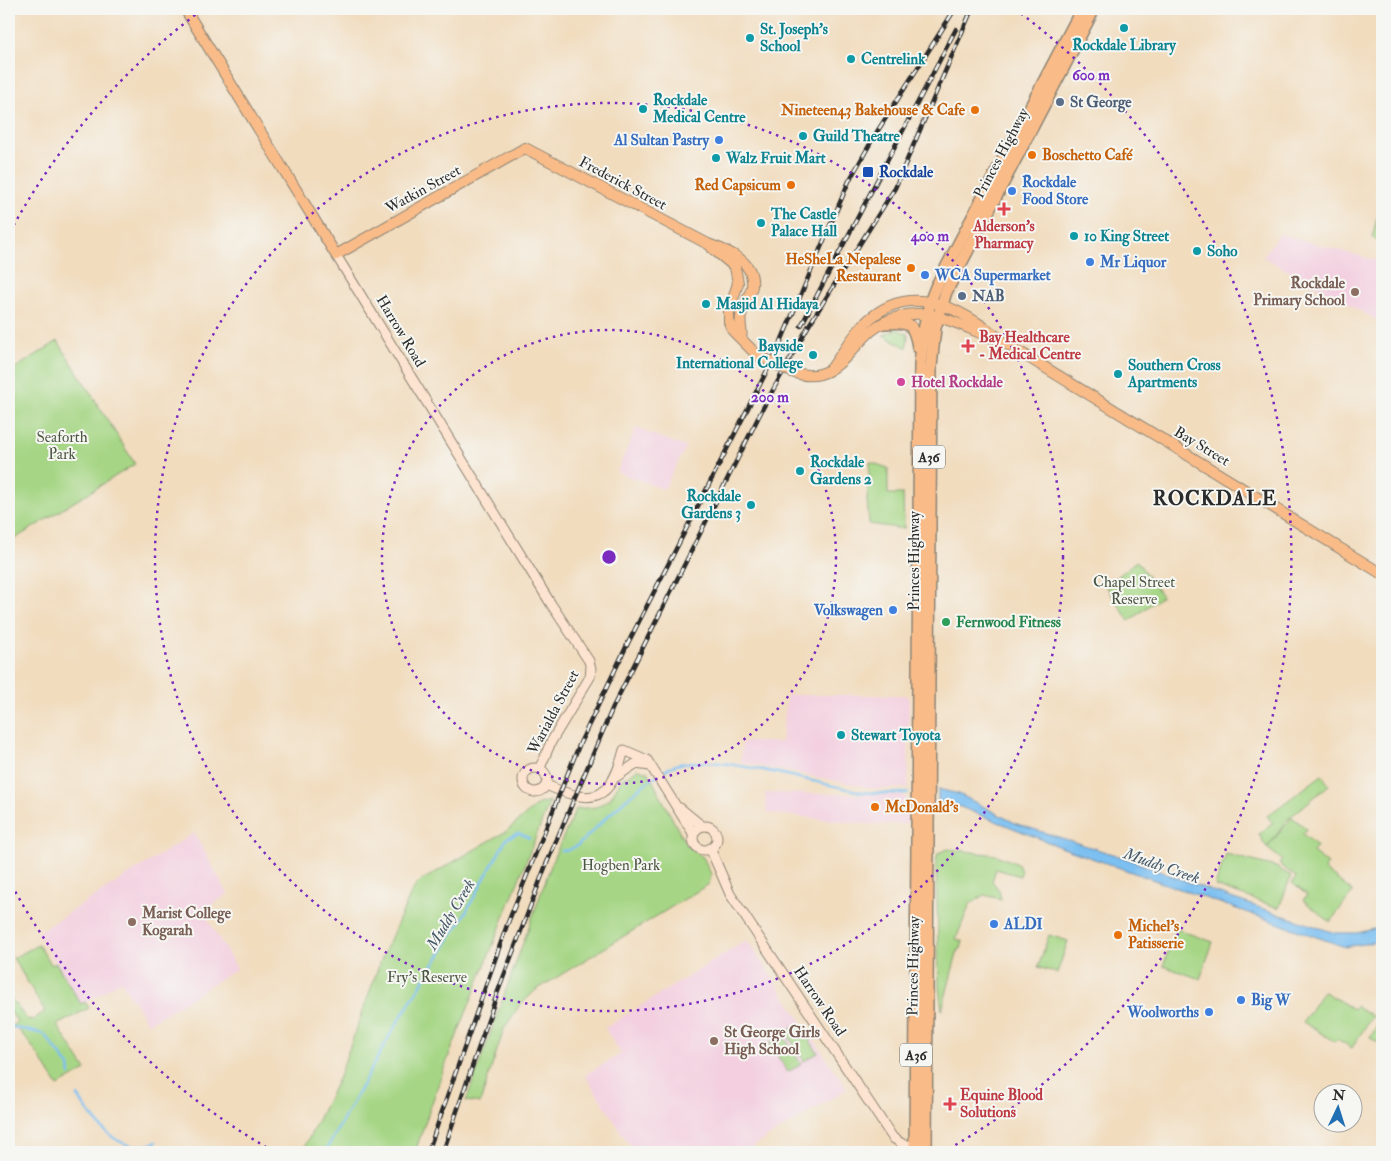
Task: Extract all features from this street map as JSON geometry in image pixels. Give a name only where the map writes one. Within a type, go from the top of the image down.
[{"type":"highway","name":"Princes Highway","points":[[921,1149],[917,801],[920,364],[936,303],[1082,9]]},
{"type":"highway","name":"Princes Highway","points":[[936,303],[980,225],[1094,9]]},
{"type":"highway","name":"Princes Highway","points":[[921,1149],[930,802],[930,394],[932,316]]},
{"type":"highway","points":[[884,323],[902,322],[914,329],[920,364]]},
{"type":"main road","name":"Harrow Road","points":[[184,9],[551,604],[589,661],[591,669]]},
{"type":"main road","name":"Watkin Street","points":[[336,254],[525,148]]},
{"type":"main road","name":"Frederick Street","points":[[525,148],[708,244],[735,256],[748,267],[751,273],[752,286],[740,320],[741,339]]},
{"type":"main road","name":"Frederick Street","points":[[708,244],[730,261],[738,275],[737,290],[729,312],[729,322],[733,331],[741,339]]},
{"type":"main road","name":"Bay Street","points":[[936,303],[976,321],[1006,343],[1382,574]]},
{"type":"main road","points":[[831,369],[859,330],[876,314],[898,304],[936,303]]},
{"type":"main road","points":[[741,339],[757,356],[792,372],[812,375],[831,369],[844,361],[867,336],[884,323],[904,316],[932,316]]},
{"type":"main road","name":"Bay Street","points":[[932,316],[1006,343]]},
{"type":"main road","name":"Warialda Street","points":[[540,768],[551,742],[590,677],[591,669]]},
{"type":"main road","points":[[546,785],[578,797],[596,796],[605,790],[613,778],[624,750],[644,758],[655,771],[694,833],[693,840],[696,846],[703,850],[710,848],[715,843],[716,832],[711,828],[702,826],[679,808]]},
{"type":"main road","points":[[613,778],[635,764],[655,771]]},
{"type":"main road","points":[[531,768],[540,768],[547,776],[546,785],[541,790],[534,792],[525,786],[525,774],[531,768]]},
{"type":"main road","points":[[694,833],[702,826]]},
{"type":"main road","name":"Harrow Road","points":[[710,848],[730,894],[894,1138],[900,1144],[921,1149]]},
{"type":"shaded area","name":"Rockdale Primary School","points":[[1279,234],[1382,262],[1382,323],[1263,257]]},
{"type":"shaded area","points":[[636,428],[686,447],[664,489],[617,472]]},
{"type":"shaded area","name":"Stewart Toyota","points":[[787,695],[906,695],[909,698],[908,788],[877,789],[741,762],[742,742],[781,742]]},
{"type":"shaded area","points":[[765,793],[903,795],[907,799],[908,821],[905,824],[865,824],[767,813]]},
{"type":"shaded area","name":"Marist College Kogarah","points":[[194,833],[228,894],[203,911],[237,969],[148,1024],[121,981],[82,1005],[37,933]]},
{"type":"shaded area","name":"St George Girls High School","points":[[747,940],[847,1089],[744,1152],[634,1152],[585,1075],[621,1054],[605,1028]]},
{"type":"green space","points":[[1382,199],[1382,241],[1372,238]]},
{"type":"green space","points":[[897,329],[908,334],[907,348],[883,335]]},
{"type":"green space","name":"Seaforth Park","points":[[58,341],[135,464],[13,540],[9,534],[9,372]]},
{"type":"green space","points":[[870,462],[888,468],[888,494],[903,494],[904,529],[869,524],[867,500]]},
{"type":"green space","name":"Chapel Street Reserve","points":[[1137,561],[1162,596],[1129,621],[1106,586]]},
{"type":"green space","name":"Hogben Park","points":[[638,769],[648,772],[686,845],[703,857],[711,874],[709,884],[536,990],[519,1006],[504,1029],[480,1103],[466,1101],[554,857],[576,809],[596,807],[610,799],[621,780]]},
{"type":"green space","points":[[1322,775],[1329,785],[1288,819],[1267,848],[1259,834],[1273,823],[1267,816]]},
{"type":"green space","name":"Fry's Reserve","points":[[550,801],[443,1071],[415,1152],[305,1152],[303,1150],[339,1077],[381,960],[412,891],[419,882],[508,830],[538,804]]},
{"type":"green space","points":[[1292,817],[1307,829],[1303,834],[1317,846],[1313,852],[1328,864],[1324,869],[1353,892],[1330,922],[1303,900],[1307,895],[1292,883],[1296,877],[1279,864],[1282,860],[1267,848]]},
{"type":"green space","points":[[948,849],[996,855],[1018,864],[1021,872],[1020,876],[996,869],[992,881],[999,890],[1001,899],[984,895],[970,904],[956,939],[963,941],[961,949],[958,949],[942,1010],[939,988],[936,861],[938,853]]},
{"type":"green space","points":[[1226,854],[1276,867],[1291,876],[1279,908],[1215,886]]},
{"type":"green space","points":[[1176,929],[1213,942],[1200,979],[1163,966]]},
{"type":"green space","points":[[1049,935],[1068,941],[1057,973],[1038,967]]},
{"type":"green space","points":[[38,945],[52,965],[56,963],[81,1004],[85,1002],[89,1008],[57,1025],[86,1070],[58,1086],[32,1046],[13,1025],[17,1021],[9,1010],[9,996],[27,1019],[33,1020],[45,1011],[13,958]]},
{"type":"green space","points":[[1323,991],[1353,1009],[1356,1006],[1372,1016],[1352,1048],[1337,1039],[1335,1042],[1303,1022]]},
{"type":"green space","points":[[1382,1016],[1382,1044],[1370,1038]]},
{"type":"green space","points":[[799,1024],[818,1053],[804,1061],[786,1032]]},
{"type":"green space","points":[[783,1035],[801,1064],[788,1072],[769,1043]]},
{"type":"water","points":[[938,789],[959,794],[1017,824],[1125,858],[1228,897],[1335,933],[1357,933],[1382,927],[1382,941],[1345,947],[1063,848],[958,806],[938,801]]},
{"type":"waterway","name":"Muddy Creek","points":[[561,851],[569,850],[578,845],[622,803],[658,774],[671,767],[688,763],[710,762],[736,765],[862,792],[908,793]]},
{"type":"waterway","name":"Muddy Creek","points":[[325,1152],[394,1028],[462,919],[507,838],[519,833],[529,838]]},
{"type":"waterway","points":[[9,1024],[12,1027],[44,1034],[69,1066],[70,1075]]},
{"type":"waterway","points":[[78,1096],[101,1127],[120,1142],[143,1146],[156,1142]]},
{"type":"waterway","points":[[311,1152],[327,1149]]},
{"type":"railway","points":[[428,1152],[507,925],[580,743],[628,643],[777,351],[849,181],[875,135],[955,9]]},
{"type":"railway","points":[[443,1152],[497,994],[546,865],[613,707],[763,408],[809,325],[895,188],[972,9]]},
{"type":"railway","points":[[801,326],[956,29]]},
{"type":"place","name":"Rockdale Library","points":[[1124,28]]},
{"type":"place","name":"St. Joseph's School","points":[[750,38]]},
{"type":"place","name":"Centrelink","points":[[851,59]]},
{"type":"place","name":"St George","points":[[1060,102]]},
{"type":"place","name":"Rockdale Medical Centre","points":[[643,109]]},
{"type":"place","name":"Nineteen43 Bakehouse & Cafe","points":[[975,110]]},
{"type":"place","name":"Guild Theatre","points":[[803,136]]},
{"type":"place","name":"Al Sultan Pastry","points":[[719,140]]},
{"type":"place","name":"Boschetto Café","points":[[1032,155]]},
{"type":"place","name":"Walz Fruit Mart","points":[[716,158]]},
{"type":"place","name":"Rockdale","points":[[868,172]]},
{"type":"place","name":"Red Capsicum","points":[[791,185]]},
{"type":"place","name":"Rockdale Food Store","points":[[1012,191]]},
{"type":"place","name":"Alderson's Pharmacy","points":[[1004,209]]},
{"type":"place","name":"The Castle Palace Hall","points":[[761,223]]},
{"type":"place","name":"10 King Street","points":[[1074,236]]},
{"type":"place","name":"Soho","points":[[1197,251]]},
{"type":"place","name":"Mr Liquor","points":[[1090,262]]},
{"type":"place","name":"HeSheLa Nepalese Restaurant","points":[[911,268]]},
{"type":"place","name":"WCA Supermarket","points":[[925,275]]},
{"type":"place","name":"Rockdale Primary School","points":[[1355,292]]},
{"type":"place","name":"NAB","points":[[962,296]]},
{"type":"place","name":"Masjid Al Hidaya","points":[[706,304]]},
{"type":"place","name":"Bay Healthcare - Medical Centre","points":[[968,346]]},
{"type":"place","name":"Bayside International College","points":[[813,355]]},
{"type":"place","name":"Southern Cross Apartments","points":[[1118,374]]},
{"type":"place","name":"Hotel Rockdale","points":[[901,382]]},
{"type":"place","name":"Rockdale Gardens 2","points":[[800,471]]},
{"type":"place","name":"Rockdale Gardens 3","points":[[751,505]]},
{"type":"place","name":"Volkswagen","points":[[893,610]]},
{"type":"place","name":"Fernwood Fitness","points":[[946,622]]},
{"type":"place","name":"Stewart Toyota","points":[[841,735]]},
{"type":"place","name":"McDonald's","points":[[875,807]]},
{"type":"place","name":"Marist College Kogarah","points":[[132,922]]},
{"type":"place","name":"ALDI","points":[[994,924]]},
{"type":"place","name":"Michel's Patisserie","points":[[1118,935]]},
{"type":"place","name":"Big W","points":[[1241,1000]]},
{"type":"place","name":"Woolworths","points":[[1209,1012]]},
{"type":"place","name":"St George Girls High School","points":[[714,1041]]},
{"type":"place","name":"Equine Blood Solutions","points":[[950,1104]]},
{"type":"district","name":"ROCKDALE","points":[[1215,498]]}]
